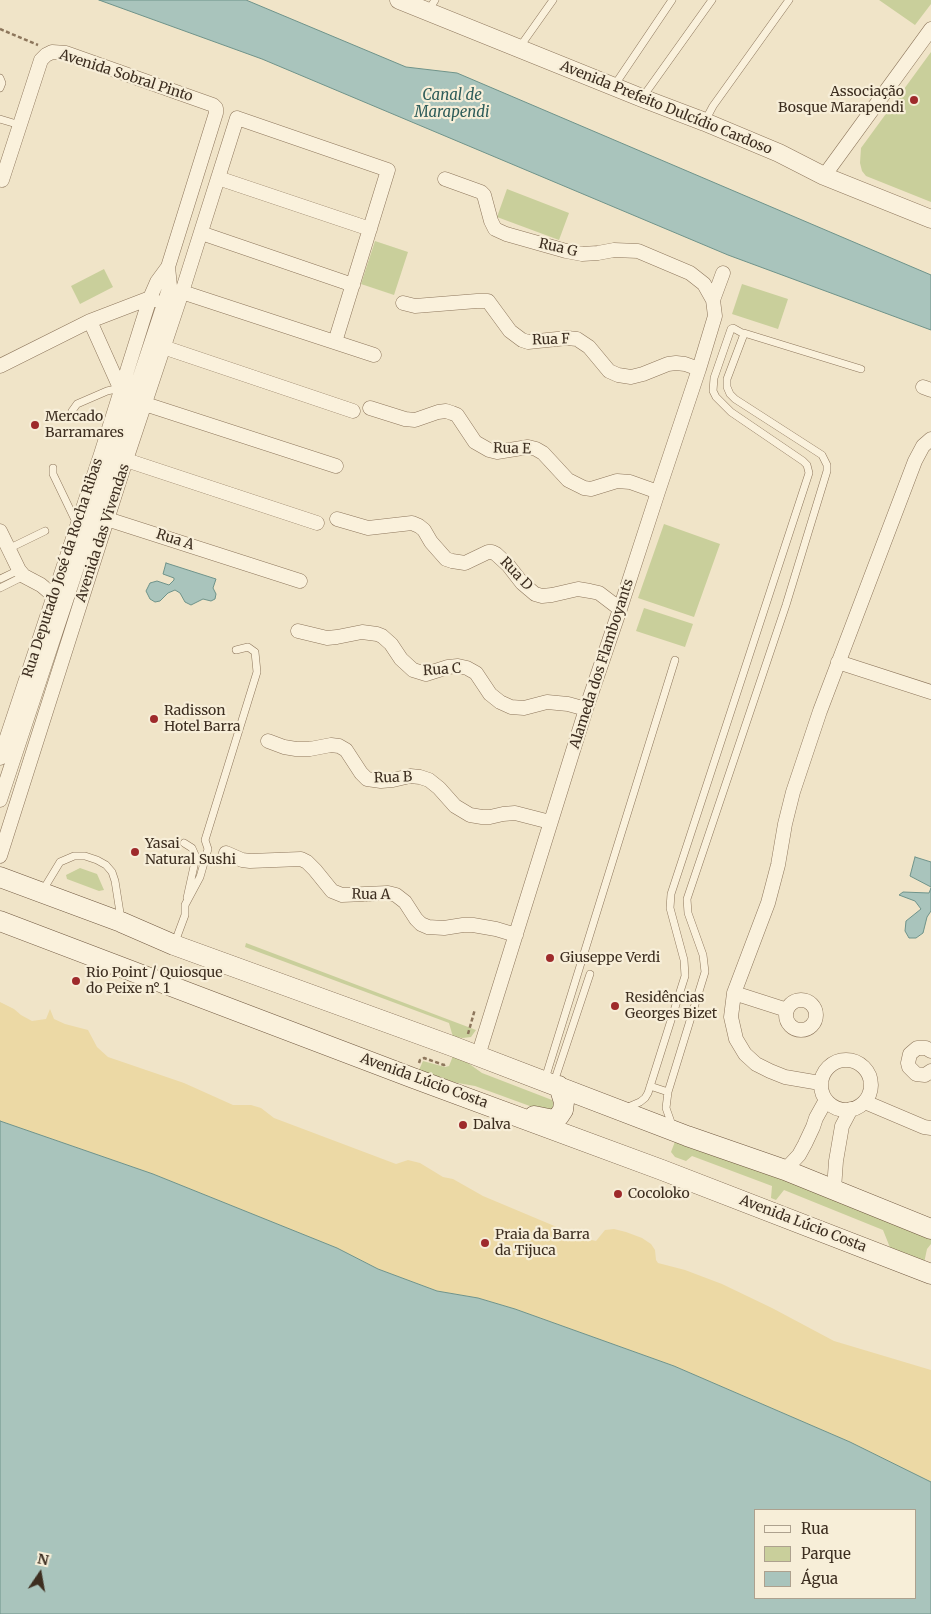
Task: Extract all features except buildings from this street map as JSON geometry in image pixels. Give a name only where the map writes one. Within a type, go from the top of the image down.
[{"type":"main road","points":[[0,877],[121,922],[174,945],[785,1170],[931,1229]]},
{"type":"main road","name":"Avenida Lúcio Costa","points":[[0,921],[413,1078],[662,1170],[931,1274]]},
{"type":"main road","points":[[493,1107],[554,1120],[563,1110],[564,1102],[552,1084]]},
{"type":"street","name":"Avenida Prefeito Dulcídio Cardoso","points":[[399,0],[431,6],[518,48],[705,122],[779,153],[824,176],[931,218]]},
{"type":"street","points":[[824,176],[931,29]]},
{"type":"street","name":"Avenida Sobral Pinto","points":[[2,180],[41,60],[52,52],[66,53],[215,106],[216,110]]},
{"type":"street","name":"Rua Deputado José da Rocha Ribas","points":[[0,758],[54,596],[68,571],[77,524],[101,454],[120,388],[150,298],[157,282],[168,267],[216,110]]},
{"type":"street","name":"Avenida das Vivendas","points":[[0,856],[237,118],[388,170],[370,229]]},
{"type":"street","points":[[218,178],[370,229],[335,342]]},
{"type":"street","name":"Rua G","points":[[445,179],[484,195],[495,229],[506,234],[566,252],[582,254],[614,250],[638,251],[690,273],[704,284],[713,300]]},
{"type":"street","points":[[201,233],[353,285]]},
{"type":"street","name":"Rua Deputado José da Rocha Ribas","points":[[0,800],[68,571],[170,286],[168,267]]},
{"type":"street","name":"Alameda dos Flamboyants","points":[[464,1051],[516,935],[586,710],[699,369],[715,316],[713,300],[723,273]]},
{"type":"street","points":[[182,292],[374,355]]},
{"type":"street","points":[[0,366],[90,321],[150,298],[164,305]]},
{"type":"street","name":"Rua F","points":[[404,303],[415,306],[477,300],[488,301],[510,331],[522,340],[528,342],[567,338],[577,339],[589,347],[609,371],[618,375],[637,376],[668,364],[676,363],[699,369]]},
{"type":"street","points":[[90,321],[120,388]]},
{"type":"street","points":[[163,348],[353,411]]},
{"type":"street","points":[[145,404],[336,466]]},
{"type":"street","name":"Rua E","points":[[370,408],[405,419],[415,420],[438,412],[452,412],[457,416],[475,442],[497,452],[528,447],[536,449],[543,453],[568,480],[584,488],[591,489],[617,482],[630,482],[658,492]]},
{"type":"street","points":[[820,1083],[770,1071],[756,1064],[745,1054],[736,1039],[731,1017],[734,993],[768,903],[794,792],[838,662],[915,461],[923,446],[931,439]]},
{"type":"street","points":[[126,460],[317,524]]},
{"type":"street","name":"Rua A","points":[[107,519],[300,581]]},
{"type":"street","name":"Rua D","points":[[337,519],[368,528],[412,523],[424,530],[446,558],[452,561],[465,563],[488,552],[492,552],[508,565],[522,583],[535,594],[542,596],[552,595],[578,589],[599,593],[620,609]]},
{"type":"street","points":[[0,531],[21,573],[41,585],[54,596]]},
{"type":"street","name":"Rua C","points":[[298,630],[327,638],[362,632],[377,634],[390,644],[401,659],[413,670],[426,674],[448,667],[458,666],[467,668],[476,673],[490,694],[500,702],[511,707],[524,708],[547,702],[568,704],[586,710]]},
{"type":"street","points":[[838,662],[931,692]]},
{"type":"street","name":"Rua B","points":[[268,741],[296,749],[310,749],[331,745],[339,746],[346,750],[361,773],[367,778],[381,781],[410,776],[420,777],[429,780],[455,806],[470,814],[490,817],[515,813],[550,822]]},
{"type":"street","name":"Rua A","points":[[226,853],[242,860],[250,861],[301,859],[315,870],[332,891],[342,895],[388,892],[396,895],[405,902],[421,924],[428,927],[444,928],[473,925],[516,935]]},
{"type":"street","points":[[734,993],[787,1010]]},
{"type":"street","points":[[931,1051],[926,1048],[917,1048],[910,1054],[908,1063],[909,1067],[916,1074],[925,1074],[931,1071]]},
{"type":"street","points":[[843,1059],[860,1063],[870,1077],[871,1086],[864,1102],[858,1107],[851,1109],[837,1108],[826,1100],[820,1083],[822,1074],[827,1067],[843,1059]]},
{"type":"street","points":[[785,1170],[806,1144],[816,1118],[826,1100]]},
{"type":"street","points":[[864,1102],[924,1127],[931,1128]]},
{"type":"street","points":[[834,1189],[836,1161],[842,1126],[851,1109]]},
{"type":"lane","points":[[518,48],[553,0]]},
{"type":"lane","points":[[614,86],[672,0]]},
{"type":"lane","points":[[642,98],[712,0]]},
{"type":"lane","points":[[705,122],[713,106],[789,0]]},
{"type":"lane","points":[[0,78],[2,83],[0,88]]},
{"type":"lane","points":[[0,119],[20,125]]},
{"type":"lane","points":[[621,1110],[645,1098],[685,976],[684,960],[670,908],[671,894],[809,473],[804,461],[731,412],[716,397],[713,391],[714,378],[731,329],[733,328],[861,369]]},
{"type":"lane","points":[[674,1130],[666,1108],[668,1092],[705,972],[703,955],[688,913],[688,899],[786,605],[826,478],[827,465],[822,455],[730,394],[727,387],[727,379],[744,333]]},
{"type":"lane","points":[[72,411],[77,404],[107,391],[120,388]]},
{"type":"lane","points":[[53,468],[52,474],[77,524]]},
{"type":"lane","points":[[8,549],[45,531]]},
{"type":"lane","points":[[0,579],[21,573]]},
{"type":"lane","points":[[0,588],[21,573]]},
{"type":"lane","points":[[185,905],[200,877],[208,849],[205,840],[257,672],[255,652],[248,647],[236,650]]},
{"type":"lane","points":[[552,1084],[676,660]]},
{"type":"lane","points":[[174,945],[185,915],[185,905],[196,857],[192,848],[184,843]]},
{"type":"lane","points":[[42,892],[60,862],[74,856],[85,856],[97,860],[106,865],[112,872],[121,922]]},
{"type":"lane","points":[[552,1084],[590,974]]},
{"type":"lane","points":[[650,1086],[668,1092]]},
{"type":"path","points":[[0,29],[52,52]]},
{"type":"path","points":[[413,1078],[420,1060],[424,1058],[444,1065],[464,1051],[475,1010]]},
{"type":"green space","points":[[879,0],[931,0],[931,4],[915,25]]},
{"type":"green space","name":"Associação Bosque Marapendi","points":[[931,52],[931,202],[866,176],[862,171],[860,163],[861,148]]},
{"type":"green space","points":[[507,189],[569,213],[559,240],[497,217]]},
{"type":"green space","points":[[375,241],[408,252],[394,295],[361,284]]},
{"type":"green space","points":[[104,269],[113,287],[80,304],[71,286]]},
{"type":"green space","points":[[742,284],[788,299],[778,329],[732,314]]},
{"type":"green space","points":[[664,524],[720,544],[694,617],[638,598]]},
{"type":"green space","points":[[644,608],[693,624],[685,647],[636,631]]},
{"type":"green space","points":[[80,868],[97,874],[104,890],[99,891],[67,879],[66,875]]},
{"type":"green space","points":[[246,943],[476,1030],[471,1037],[453,1037],[449,1023],[245,947]]},
{"type":"green space","points":[[453,1056],[461,1058],[482,1073],[552,1100],[556,1107],[549,1113],[475,1086],[452,1082],[419,1070],[423,1061],[445,1067],[449,1066]]},
{"type":"green space","points":[[676,1139],[799,1185],[931,1239],[924,1263],[891,1250],[883,1230],[784,1190],[776,1200],[771,1198],[772,1186],[692,1156],[686,1161],[675,1157],[671,1152]]},
{"type":"sand","name":"Praia da Barra da Tijuca","points":[[0,1002],[32,1021],[46,1019],[50,1009],[54,1019],[88,1030],[97,1047],[108,1057],[184,1083],[233,1105],[251,1105],[261,1108],[274,1118],[396,1164],[408,1160],[420,1163],[443,1177],[453,1179],[483,1196],[583,1238],[596,1241],[605,1230],[614,1229],[642,1238],[651,1244],[655,1250],[658,1263],[685,1270],[722,1284],[834,1341],[931,1370],[931,1482],[850,1442],[674,1366],[515,1309],[478,1298],[437,1291],[378,1269],[337,1248],[153,1174],[0,1121]]},
{"type":"water","name":"Canal de Marapendi","points":[[99,0],[246,0],[406,67],[457,73],[931,275],[931,330],[728,255],[262,59]]},
{"type":"water","points":[[166,563],[216,579],[213,588],[216,594],[215,599],[211,601],[203,599],[191,605],[185,602],[180,593],[175,590],[168,593],[160,601],[155,602],[150,599],[146,591],[150,583],[157,581],[169,585],[174,580],[174,578],[163,574]]},
{"type":"water","points":[[915,857],[931,862],[931,887],[910,876]]},
{"type":"water","points":[[931,888],[931,911],[927,917],[923,933],[916,938],[909,938],[905,931],[906,921],[921,909],[915,901],[899,895],[903,892],[929,893]]},
{"type":"water","points":[[0,1121],[153,1174],[337,1248],[378,1269],[437,1291],[478,1298],[515,1309],[674,1366],[850,1442],[931,1482],[931,1614],[0,1614]]},
{"type":"place","name":"Associação Bosque Marapendi","points":[[914,100]]},
{"type":"place","name":"Mercado Barramares","points":[[35,425]]},
{"type":"place","name":"Radisson Hotel Barra","points":[[154,719]]},
{"type":"place","name":"Yasai Natural Sushi","points":[[135,852]]},
{"type":"place","name":"Giuseppe Verdi","points":[[550,958]]},
{"type":"place","name":"Rio Point / Quiosque do Peixe n° 1","points":[[76,981]]},
{"type":"place","name":"Residências Georges Bizet","points":[[615,1006]]},
{"type":"place","name":"Dalva","points":[[463,1125]]},
{"type":"place","name":"Cocoloko","points":[[618,1194]]},
{"type":"place","name":"Praia da Barra da Tijuca","points":[[485,1243]]}]
